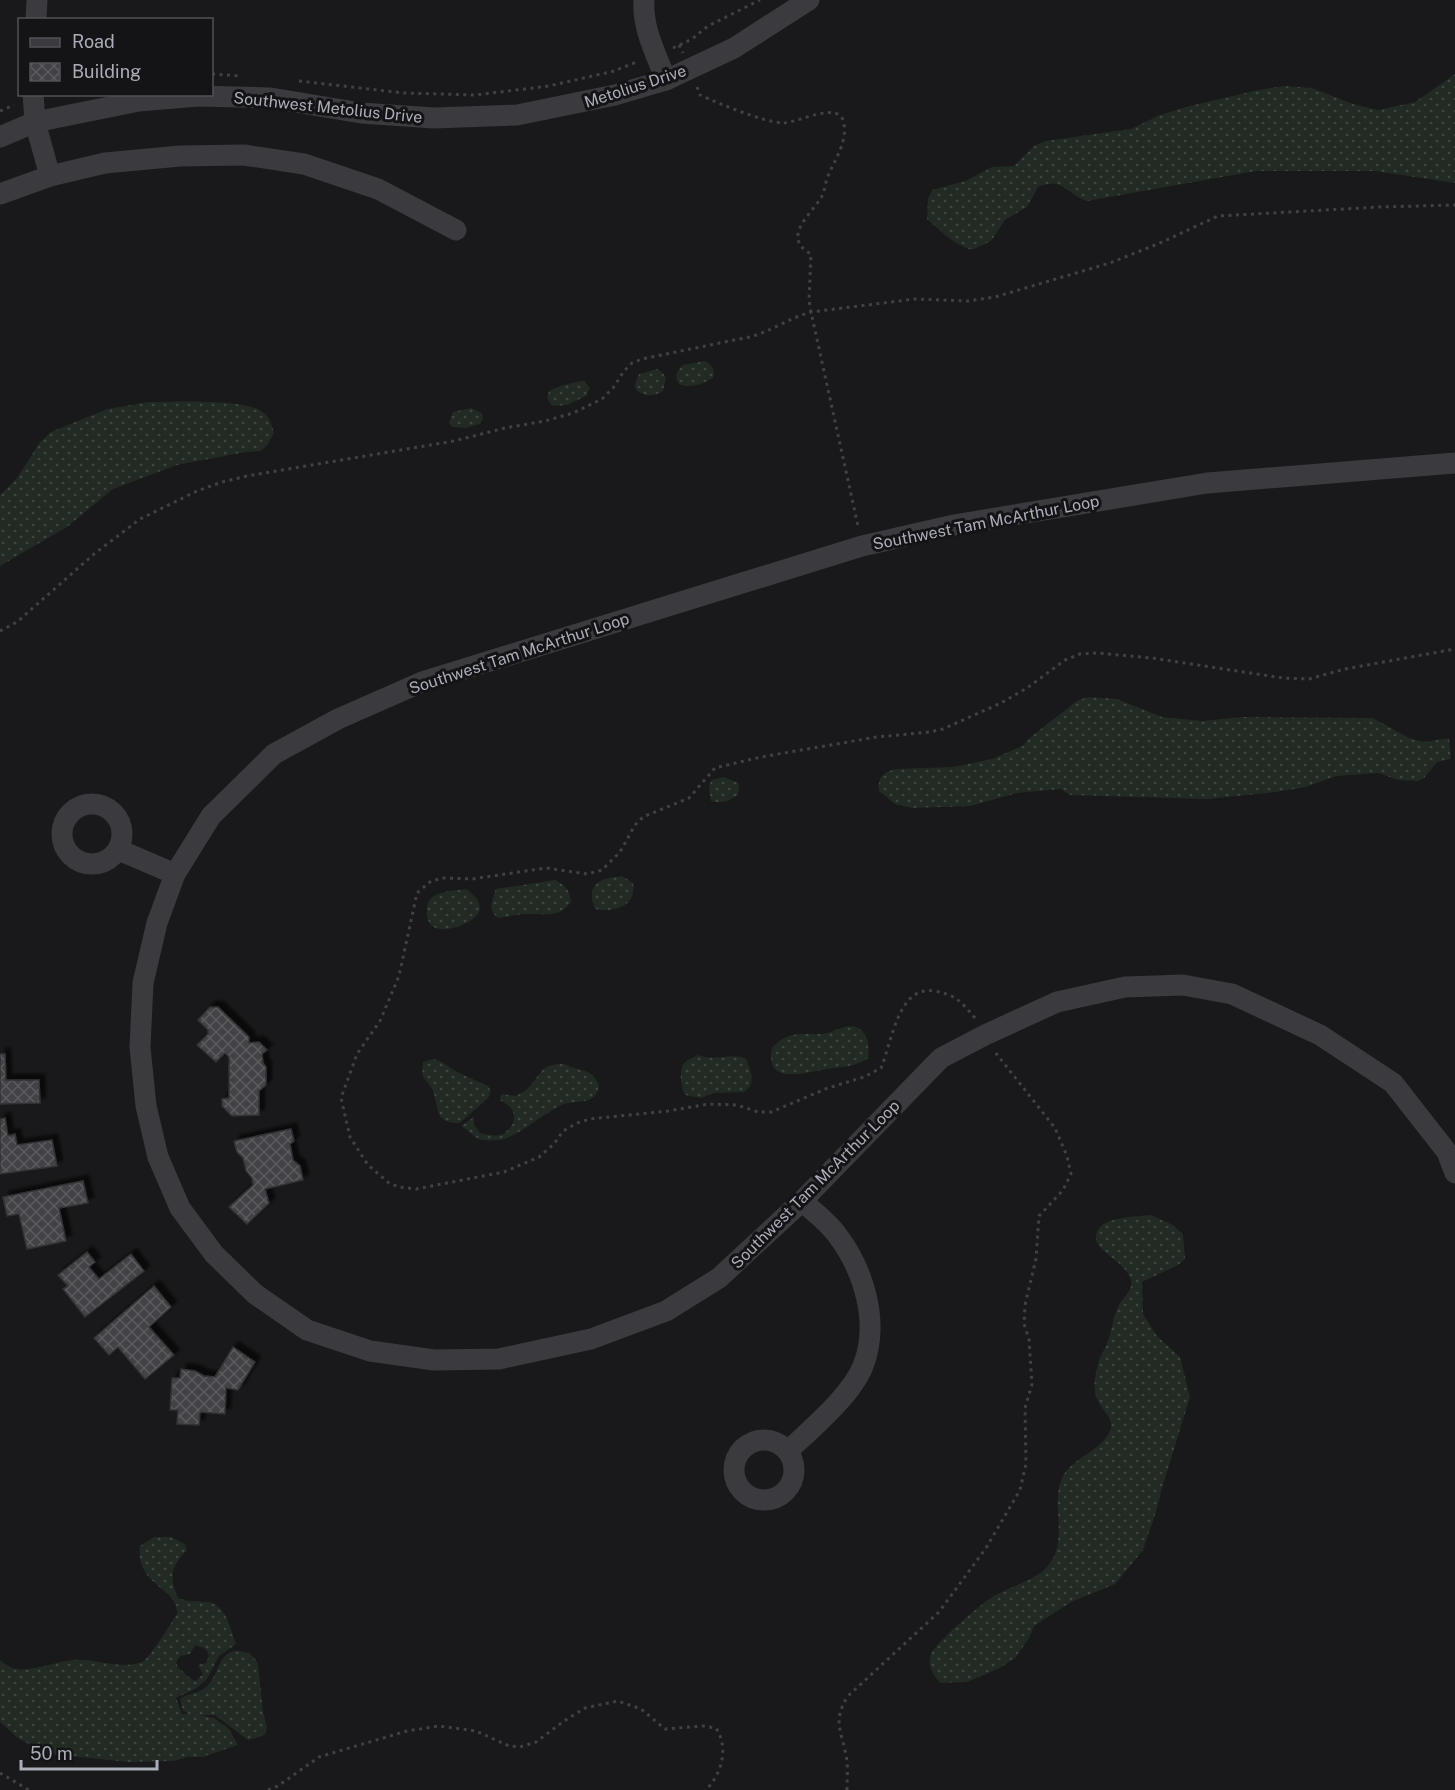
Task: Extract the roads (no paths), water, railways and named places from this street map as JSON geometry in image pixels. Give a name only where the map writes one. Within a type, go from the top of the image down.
[{"type":"street","points":[[36,18],[37,0]]},
{"type":"street","points":[[644,0],[647,32],[666,80]]},
{"type":"street","name":"Metolius Drive","points":[[517,116],[604,98],[666,80],[734,48],[809,0]]},
{"type":"street","points":[[33,96],[35,122],[50,176]]},
{"type":"street","name":"Southwest Metolius Drive","points":[[0,136],[35,122],[139,101],[198,96],[271,98],[361,113],[434,117],[517,116]]},
{"type":"street","points":[[0,194],[50,176],[105,163],[180,156],[244,155],[304,164],[378,189],[456,230]]},
{"type":"street","name":"Southwest Tam McArthur Loop","points":[[1455,463],[1207,483],[954,525],[862,546],[422,682],[338,718],[274,754],[211,816],[175,874],[157,923],[143,982],[140,1047],[146,1106],[158,1157],[180,1208],[214,1254],[255,1294],[307,1330],[370,1351],[434,1360],[499,1359],[591,1339],[666,1311],[719,1278],[802,1201],[941,1058],[1058,1002],[1125,987],[1183,986],[1232,994],[1320,1035],[1393,1083],[1447,1152],[1455,1173]]},
{"type":"street","points":[[119,850],[175,874]]},
{"type":"street","points":[[788,1451],[839,1402],[862,1367],[870,1338],[867,1298],[858,1270],[838,1235],[802,1201]]}]
